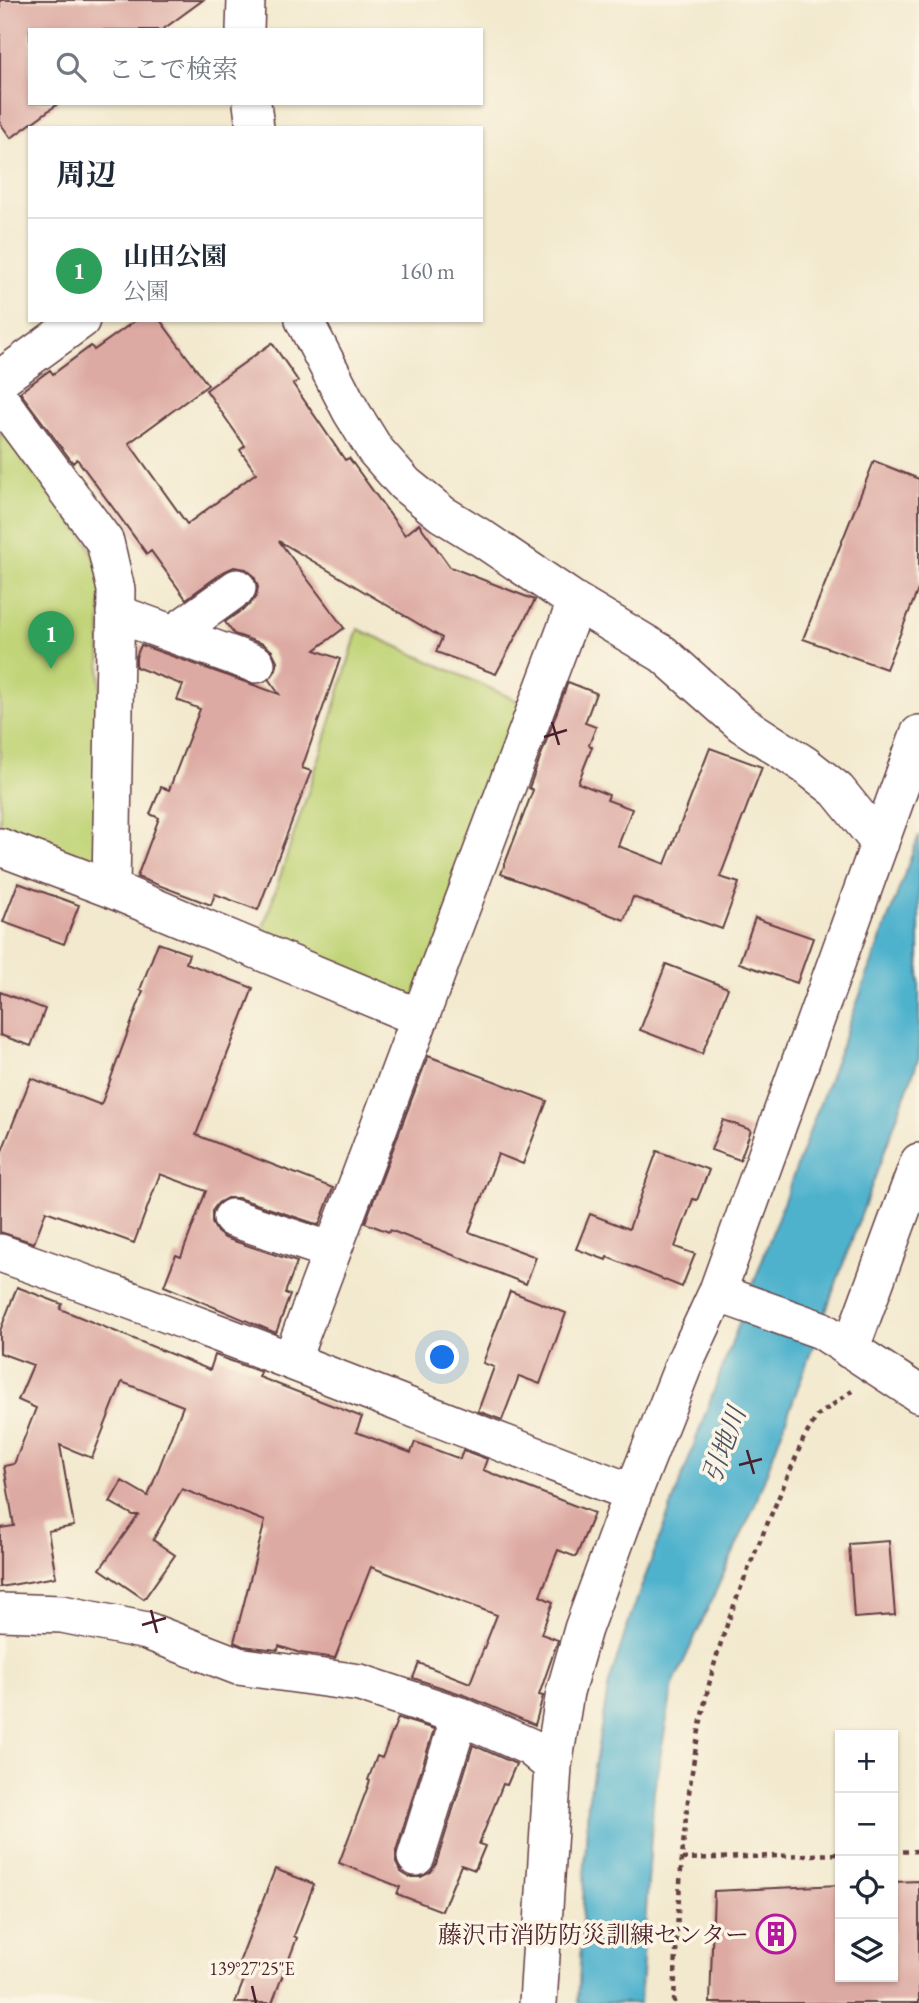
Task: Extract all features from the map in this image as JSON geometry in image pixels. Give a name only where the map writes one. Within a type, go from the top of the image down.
[{"type":"street","points":[[246,0],[246,28]]},
{"type":"street","points":[[252,105],[255,126]]},
{"type":"street","points":[[0,379],[78,322]]},
{"type":"street","points":[[305,322],[375,450],[405,484],[442,514],[483,538],[576,602],[663,654],[743,724],[837,790],[880,843]]},
{"type":"street","points":[[0,400],[105,542],[116,590],[111,890]]},
{"type":"street","points":[[173,634],[237,588]]},
{"type":"street","points":[[291,1361],[576,602]]},
{"type":"street","points":[[115,614],[256,664]]},
{"type":"street","points":[[538,2003],[554,1766],[565,1692],[583,1629],[684,1364],[728,1297],[919,734]]},
{"type":"street","points":[[0,847],[420,1018]]},
{"type":"street","points":[[850,1349],[919,1162]]},
{"type":"street","points":[[232,1218],[332,1251]]},
{"type":"street","points":[[0,1253],[291,1361],[633,1493]]},
{"type":"street","points":[[728,1297],[850,1349],[919,1395]]},
{"type":"street","points":[[0,1612],[62,1614],[147,1631],[238,1666],[360,1683],[460,1716],[530,1747],[554,1766]]},
{"type":"street","points":[[416,1857],[460,1716]]},
{"type":"path","points":[[674,2003],[681,1859],[699,1733],[714,1668],[738,1599],[803,1440],[817,1416],[859,1387],[850,1349]]},
{"type":"path","points":[[898,1852],[919,1851]]},
{"type":"path","points":[[681,1859],[835,1854]]},
{"type":"green space","points":[[0,430],[88,543],[101,575],[99,856],[87,867],[0,833]]},
{"type":"green space","points":[[358,629],[536,709],[420,1018],[256,949],[323,747]]},
{"type":"water","name":"引地川","points":[[919,835],[919,1057],[754,1507],[673,1685],[654,1791],[640,2003],[578,2003],[588,1802],[609,1683],[630,1618]]},
{"type":"building","points":[[0,0],[203,0],[165,28],[28,28],[28,105],[56,105],[11,138],[0,123]]},
{"type":"building","points":[[133,322],[161,322],[208,385],[129,443],[187,524],[256,473],[240,450],[245,446],[206,390],[272,343],[298,381],[293,384],[345,460],[349,458],[405,535],[419,524],[450,567],[535,600],[496,674],[436,652],[442,638],[279,541],[344,628],[315,650],[340,659],[302,768],[311,771],[258,910],[215,894],[211,905],[137,877],[159,818],[150,814],[161,787],[169,790],[200,709],[177,700],[183,685],[136,667],[136,657],[141,645],[279,694],[269,680],[276,670],[277,661],[272,651],[263,644],[234,634],[225,622],[256,597],[258,587],[254,576],[246,569],[234,567],[186,599],[151,551],[147,554],[77,459],[73,463],[20,392],[50,370],[53,374],[91,346],[94,350]]},
{"type":"building","points":[[874,461],[919,479],[919,587],[886,669],[803,639]]},
{"type":"building","points":[[568,682],[596,693],[585,723],[596,727],[589,745],[592,747],[578,783],[609,795],[607,800],[632,809],[618,846],[665,864],[710,748],[762,767],[720,877],[739,883],[722,929],[633,897],[624,920],[501,874],[533,790],[529,788]]},
{"type":"building","points":[[18,883],[79,905],[64,944],[3,922]]},
{"type":"building","points":[[755,918],[813,938],[797,983],[739,963]]},
{"type":"building","points":[[158,943],[189,954],[186,963],[253,988],[196,1135],[333,1188],[319,1225],[238,1198],[227,1198],[218,1203],[212,1211],[212,1223],[217,1232],[225,1238],[297,1262],[285,1293],[290,1295],[276,1333],[164,1286],[176,1255],[181,1257],[206,1191],[160,1174],[134,1243],[46,1211],[34,1243],[0,1232],[0,1156],[31,1078],[101,1105]]},
{"type":"building","points":[[666,964],[728,988],[702,1054],[640,1030]]},
{"type":"building","points":[[0,992],[45,1009],[31,1046],[0,1035]]},
{"type":"building","points":[[428,1056],[547,1101],[523,1164],[498,1154],[469,1232],[536,1257],[526,1284],[390,1230],[389,1232],[365,1223]]},
{"type":"building","points":[[723,1120],[751,1130],[740,1160],[711,1150]]},
{"type":"building","points":[[657,1151],[709,1170],[697,1200],[693,1199],[675,1247],[695,1254],[682,1287],[607,1257],[606,1260],[576,1249],[590,1214],[629,1229]]},
{"type":"building","points":[[17,1287],[62,1304],[60,1309],[210,1370],[215,1355],[261,1372],[259,1377],[362,1417],[356,1432],[411,1453],[415,1442],[460,1459],[463,1450],[487,1459],[483,1470],[594,1513],[576,1557],[558,1550],[540,1596],[553,1602],[541,1634],[558,1640],[539,1695],[543,1696],[535,1725],[467,1696],[413,1678],[419,1663],[470,1683],[497,1615],[371,1567],[335,1658],[300,1653],[279,1646],[278,1650],[243,1646],[234,1642],[265,1521],[182,1489],[153,1540],[175,1555],[144,1599],[100,1569],[138,1515],[133,1515],[110,1502],[122,1481],[148,1496],[183,1406],[122,1382],[92,1458],[60,1445],[74,1526],[48,1531],[56,1577],[0,1587],[0,1528],[14,1526],[4,1466],[14,1464],[36,1408],[18,1400],[33,1365],[0,1353],[0,1331]]},
{"type":"building","points":[[510,1291],[566,1313],[540,1384],[519,1376],[502,1420],[478,1411],[494,1367],[483,1363]]},
{"type":"building","points":[[889,1541],[895,1615],[854,1618],[849,1544]]},
{"type":"building","points":[[398,1718],[434,1729],[396,1851],[396,1862],[401,1872],[409,1877],[421,1877],[431,1872],[436,1864],[473,1745],[516,1764],[507,1785],[503,1784],[479,1844],[485,1846],[475,1870],[461,1865],[442,1911],[397,1894],[400,1887],[339,1863],[377,1756],[382,1758]]},
{"type":"building","points":[[275,1869],[314,1884],[272,2003],[235,2003],[247,1972],[237,1968]]},
{"type":"building","name":"藤沢市消防防災訓練センター","points":[[919,1881],[919,2003],[710,2003],[714,1891],[835,1885],[835,1982],[898,1982],[898,1882]]},
{"type":"place","name":"山田公園","points":[[51,669]]},
{"type":"place","name":"藤沢市消防防災訓練センター","points":[[776,1934]]}]
